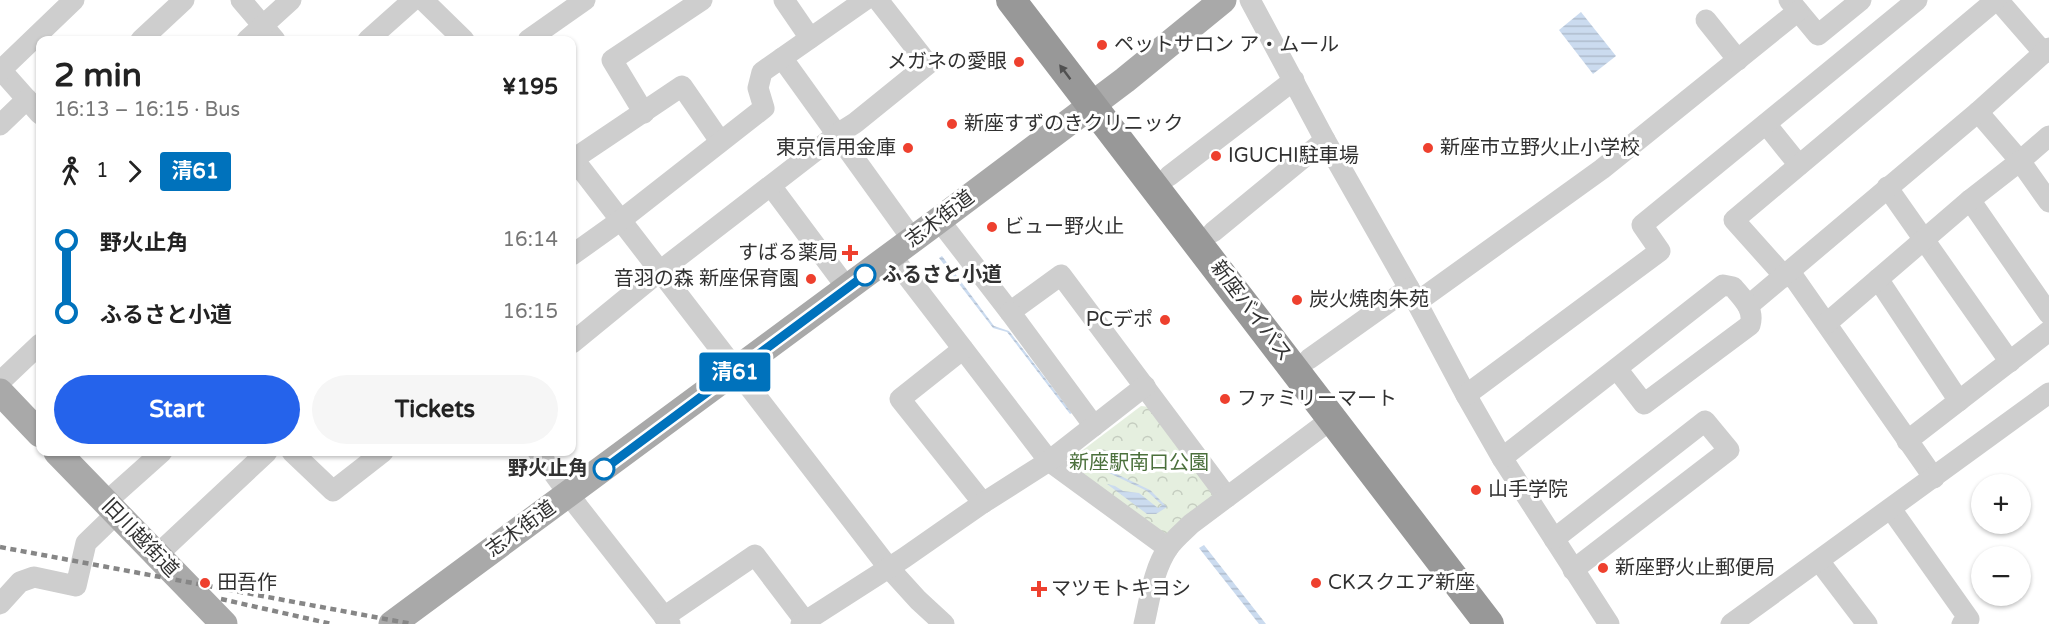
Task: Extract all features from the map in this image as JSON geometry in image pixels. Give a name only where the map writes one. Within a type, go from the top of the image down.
[{"type":"highway","name":"新座バイパス","points":[[1011,0],[1169,176],[1511,624]]},
{"type":"highway","name":"新座バイパス","points":[[1035,0],[1099,100],[1206,253],[1489,624]]},
{"type":"main road","name":"志木街道","points":[[392,624],[902,248],[1099,100],[1223,0]]},
{"type":"main road","points":[[0,392],[36,430]]},
{"type":"main road","name":"旧川越街道","points":[[61,456],[224,624]]},
{"type":"street","points":[[0,125],[34,106],[0,70],[74,0]]},
{"type":"street","points":[[145,36],[184,0]]},
{"type":"street","points":[[241,0],[262,36],[291,0]]},
{"type":"street","points":[[372,36],[413,0]]},
{"type":"street","points":[[423,0],[460,36]]},
{"type":"street","points":[[534,36],[585,0]]},
{"type":"street","points":[[644,112],[612,60],[702,0]]},
{"type":"street","points":[[784,0],[810,38]]},
{"type":"street","points":[[576,252],[621,220],[764,108],[758,88],[762,72],[865,0]]},
{"type":"street","points":[[576,341],[660,271],[836,135],[855,123],[928,63],[878,0]]},
{"type":"street","points":[[1250,0],[1324,140],[1413,295],[1502,458],[1609,624]]},
{"type":"street","points":[[1309,359],[1413,295],[1602,169],[1738,60],[1793,6],[1818,35],[1861,0]]},
{"type":"street","points":[[1466,395],[1660,251],[1642,225],[1917,0]]},
{"type":"street","points":[[1748,306],[1787,274],[1887,187],[1978,112],[2047,50],[1997,0],[1734,220],[1787,274],[1827,323],[1934,478]]},
{"type":"street","points":[[1707,21],[1738,60]]},
{"type":"street","points":[[782,58],[836,135],[963,349],[1049,461],[1168,548]]},
{"type":"street","points":[[1169,176],[1293,80]]},
{"type":"street","points":[[576,156],[682,86],[720,141]]},
{"type":"street","points":[[1978,112],[2020,161],[2049,202]]},
{"type":"street","points":[[1766,124],[1799,165]]},
{"type":"street","points":[[1827,323],[1970,200],[2049,136]]},
{"type":"street","points":[[1213,232],[1324,140]]},
{"type":"street","points":[[576,164],[888,567],[944,624]]},
{"type":"street","points":[[771,186],[847,288]]},
{"type":"street","points":[[1887,187],[2010,362]]},
{"type":"street","points":[[1970,200],[2049,314]]},
{"type":"street","points":[[939,220],[1094,426]]},
{"type":"street","points":[[1010,312],[1060,275],[1227,497]]},
{"type":"street","points":[[1878,279],[1959,401]]},
{"type":"street","points":[[1502,458],[1723,285],[1733,286],[1753,316],[1750,325],[1644,404],[1617,369]]},
{"type":"street","points":[[1907,441],[2049,332]]},
{"type":"street","points":[[0,382],[36,349]]},
{"type":"street","points":[[963,349],[900,399],[983,502]]},
{"type":"street","points":[[541,456],[667,621],[754,555],[803,623],[983,502],[1049,461],[1145,386]]},
{"type":"street","points":[[1731,624],[2049,393]]},
{"type":"street","points":[[1144,624],[1154,580],[1168,548],[1191,524],[1332,418]]},
{"type":"street","points":[[1554,539],[1705,420],[1729,450],[1573,570]]},
{"type":"street","points":[[0,604],[20,582],[34,577],[76,586],[86,543],[111,508],[158,456]]},
{"type":"street","points":[[157,555],[263,456]]},
{"type":"street","points":[[296,456],[333,491],[378,456]]},
{"type":"street","points":[[1890,509],[1969,620],[1962,624]]},
{"type":"street","points":[[1819,561],[1867,624]]},
{"type":"green space","name":"新座駅南口公園","points":[[1141,406],[1151,407],[1217,492],[1169,538],[1070,466],[1071,459]]},
{"type":"water","points":[[1581,12],[1616,56],[1593,74],[1559,30]]},
{"type":"water","points":[[942,256],[994,326],[1009,331],[1072,413],[1070,414],[1007,332],[993,328],[939,258]]},
{"type":"water","points":[[1087,455],[1106,469],[1150,490],[1167,507],[1156,514],[1147,514],[1107,484],[1123,491],[1139,493],[1158,508],[1162,505],[1147,491],[1105,471]]},
{"type":"water","points":[[1204,545],[1266,624],[1259,624],[1199,548]]},
{"type":"railway","points":[[0,547],[412,624]]},
{"type":"railway","points":[[221,599],[332,624]]},
{"type":"bus line","name":"清61","points":[[604,469],[865,275]]},
{"type":"place","name":"ペットサロン ア・ムール","points":[[1102,45]]},
{"type":"place","name":"メガネの愛眼","points":[[1019,62]]},
{"type":"place","name":"新座すずのきクリニック","points":[[952,124]]},
{"type":"place","name":"東京信用金庫","points":[[908,148]]},
{"type":"place","name":"新座市立野火止小学校","points":[[1428,148]]},
{"type":"place","name":"IGUCHI駐車場","points":[[1216,156]]},
{"type":"place","name":"ビュー野火止","points":[[992,227]]},
{"type":"place","name":"すばる薬局","points":[[850,253]]},
{"type":"place","name":"ふるさと小道","points":[[865,275]]},
{"type":"place","name":"音羽の森 新座保育園","points":[[811,279]]},
{"type":"place","name":"炭火焼肉朱苑","points":[[1297,300]]},
{"type":"place","name":"PCデポ","points":[[1165,320]]},
{"type":"place","name":"ファミリーマート","points":[[1225,399]]},
{"type":"place","name":"野火止角","points":[[604,469]]},
{"type":"place","name":"山手学院","points":[[1476,490]]},
{"type":"place","name":"新座野火止郵便局","points":[[1603,568]]},
{"type":"place","name":"田吾作","points":[[205,583]]},
{"type":"place","name":"CKスクエア新座","points":[[1316,583]]},
{"type":"place","name":"マツモトキヨシ","points":[[1039,589]]}]
